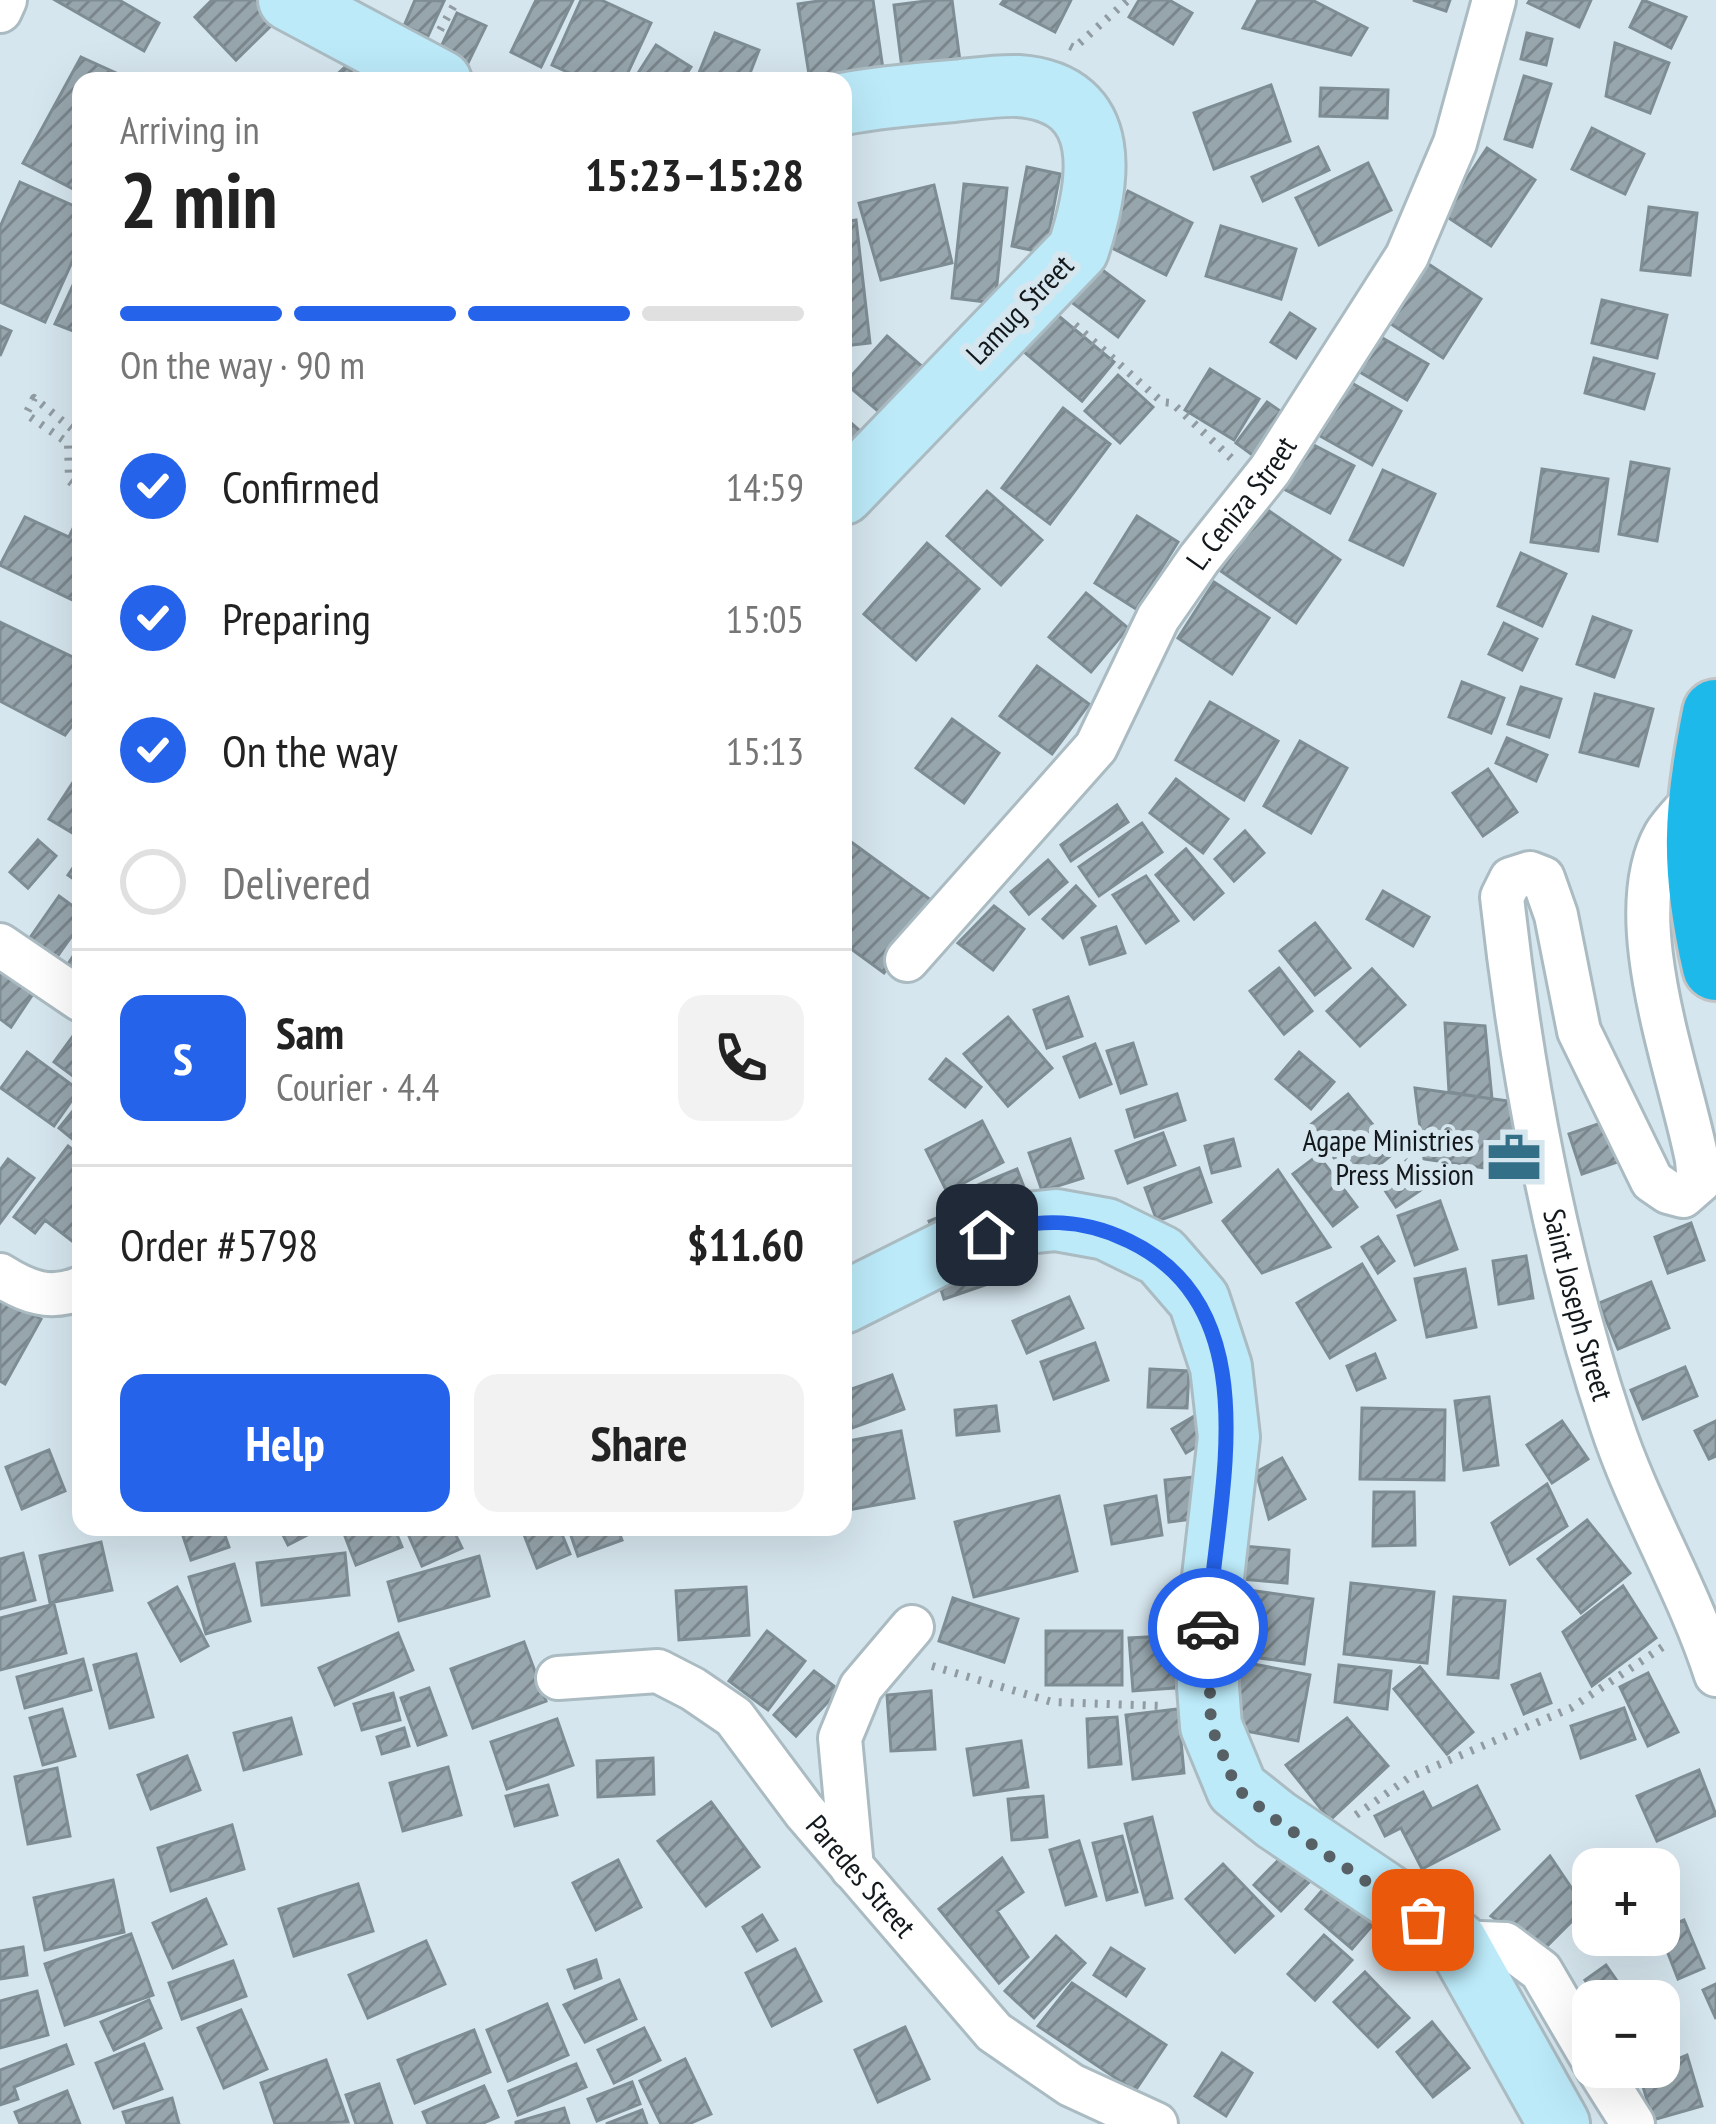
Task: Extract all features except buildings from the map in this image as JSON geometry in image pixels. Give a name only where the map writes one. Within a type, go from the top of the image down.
[{"type":"highway","points":[[1716,713],[1701,793],[1697,858],[1716,968]]},
{"type":"street","points":[[0,11],[5,0]]},
{"type":"street","points":[[289,0],[424,72]]},
{"type":"street","name":"L. Ceniza Street","points":[[907,960],[1096,747],[1158,618],[1198,559],[1270,470],[1407,256],[1455,143],[1494,0]]},
{"type":"street","name":"Lamug Street","points":[[852,103],[1018,86],[1054,94],[1085,119],[1096,156],[1094,202],[1078,250],[852,485]]},
{"type":"street","name":"Saint Joseph Street","points":[[1701,793],[1665,835],[1646,908],[1661,1013],[1697,1160],[1699,1182],[1683,1196],[1652,1181],[1579,1030],[1556,915],[1543,878],[1530,873],[1511,879],[1502,897],[1533,1107],[1575,1308],[1612,1429],[1699,1621],[1716,1675]]},
{"type":"street","points":[[0,945],[72,994]]},
{"type":"street","points":[[852,1298],[957,1246],[1017,1224],[1056,1220],[1106,1229],[1161,1256],[1199,1300],[1221,1367],[1229,1437],[1208,1622],[1211,1726],[1237,1789],[1456,1942],[1559,2124]]},
{"type":"street","points":[[0,1275],[48,1297],[72,1290]]},
{"type":"street","points":[[852,1869],[840,1738],[861,1687],[905,1636]]},
{"type":"street","name":"Paredes Street","points":[[558,1678],[658,1671],[734,1717],[852,1869],[994,2032],[1071,2085],[1156,2124]]},
{"type":"street","points":[[1456,1942],[1505,1944],[1541,1971],[1572,2024]]},
{"type":"street","points":[[1611,2088],[1633,2124]]},
{"type":"path","points":[[1018,86],[1035,54],[1056,38],[1074,49],[1128,0]]},
{"type":"path","points":[[1061,314],[1162,402],[1172,403],[1230,457]]},
{"type":"path","points":[[72,429],[34,398],[26,414],[68,443],[72,483]]},
{"type":"path","points":[[1316,1844],[1410,1777],[1571,1708],[1699,1621]]},
{"type":"path","points":[[905,1636],[912,1660],[1052,1702],[1126,1708]]},
{"type":"way so far","points":[[1208,1628],[1211,1726],[1237,1789],[1423,1920]]},
{"type":"place","name":"Agape Ministries Press Mission","points":[[1514,1158]]},
{"type":"route","points":[[987,1235],[1017,1224],[1056,1220],[1106,1229],[1161,1256],[1199,1300],[1221,1367],[1229,1437],[1208,1628]]}]
